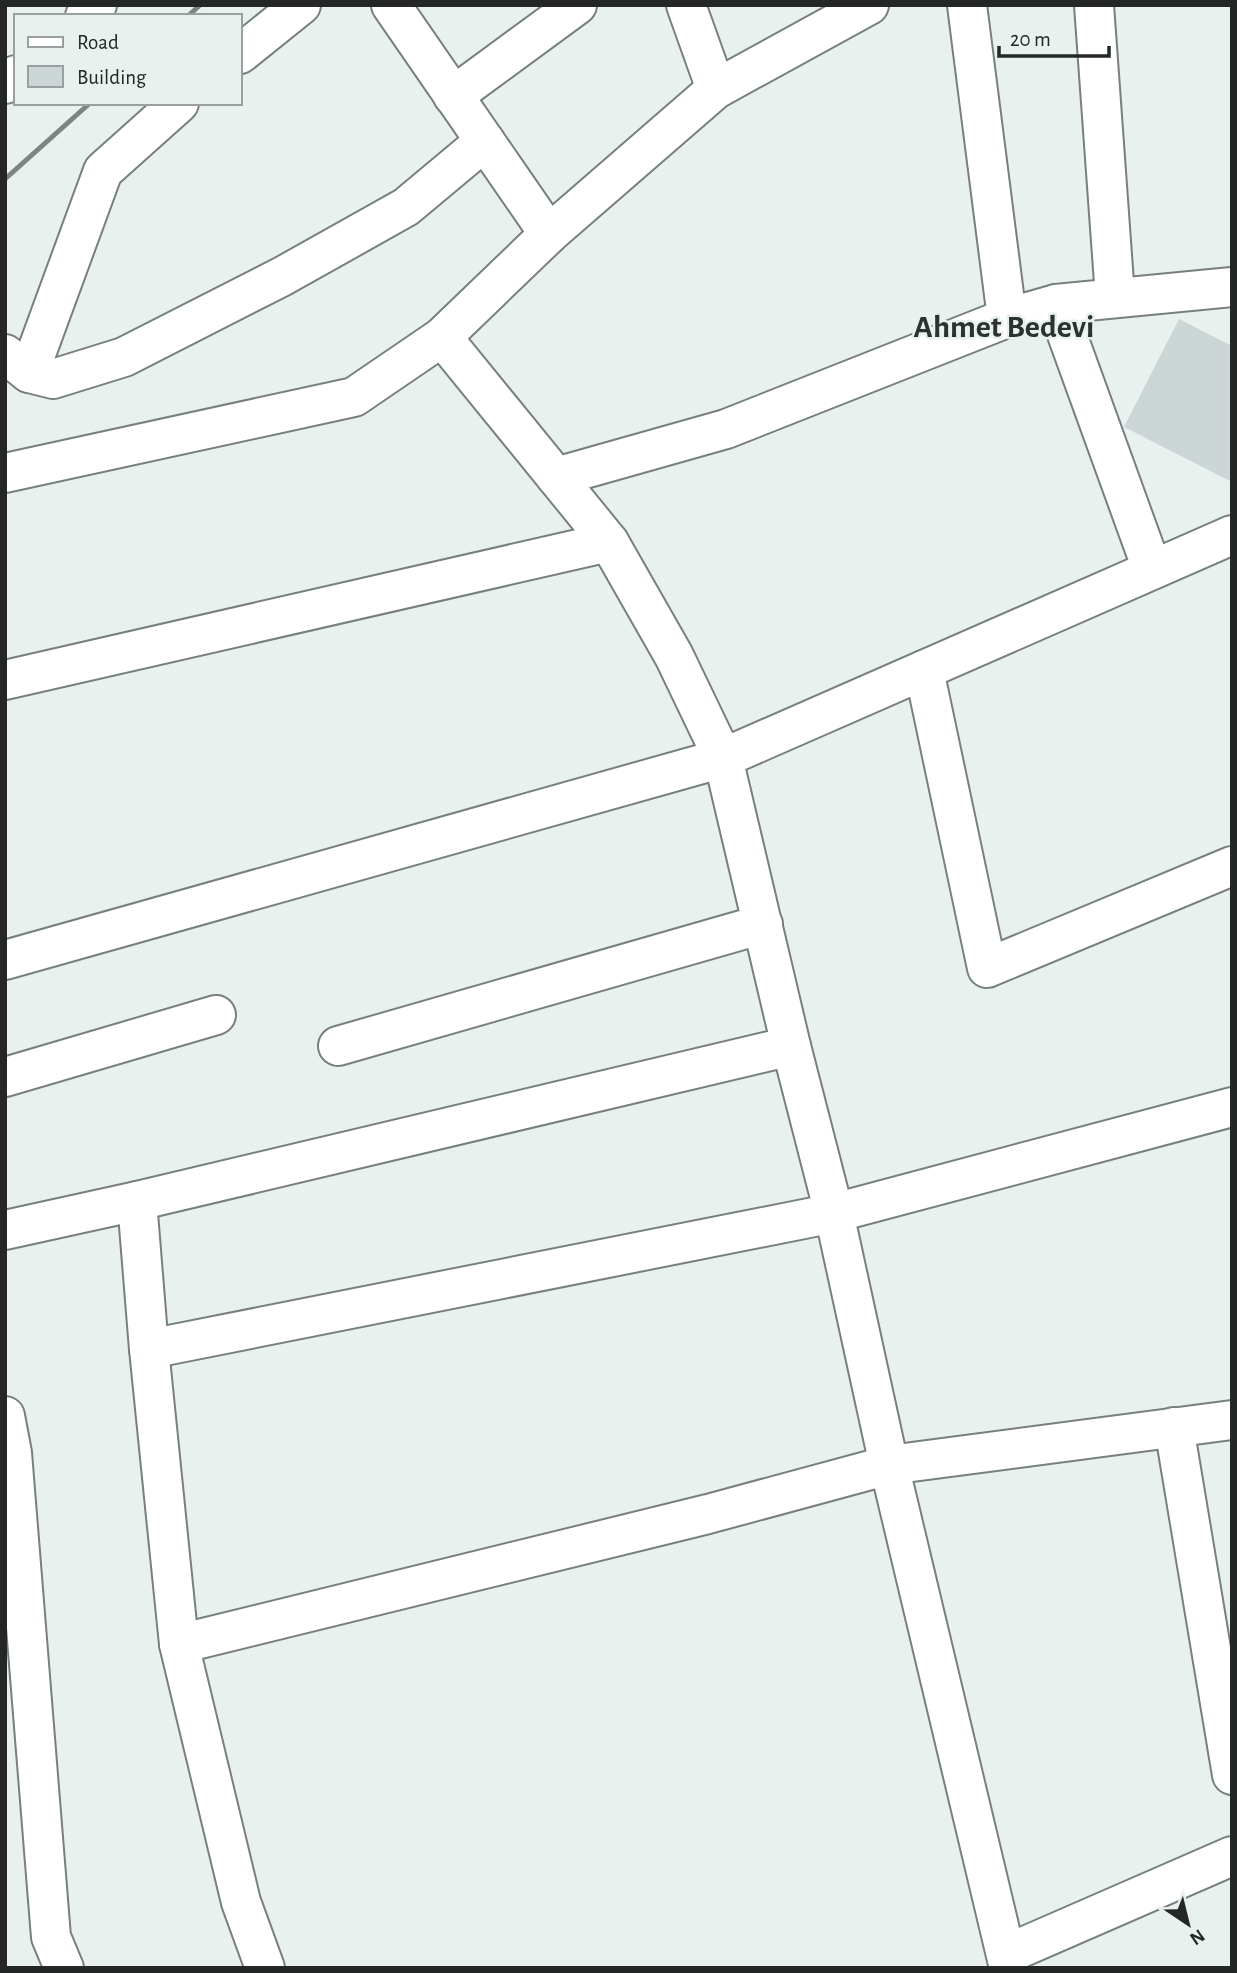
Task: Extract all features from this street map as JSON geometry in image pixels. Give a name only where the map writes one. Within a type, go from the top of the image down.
[{"type":"street","points":[[242,52],[301,5]]},
{"type":"street","points":[[391,5],[549,234]]},
{"type":"street","points":[[453,96],[577,5]]},
{"type":"street","points":[[687,5],[716,89]]},
{"type":"street","points":[[5,473],[354,397],[442,337],[549,234],[716,89],[869,5]]},
{"type":"street","points":[[967,5],[1006,318]]},
{"type":"street","points":[[1094,5],[1115,297]]},
{"type":"street","points":[[177,105],[103,171],[17,363],[53,379],[124,356],[271,282],[406,207],[485,141]]},
{"type":"street","points":[[556,477],[726,429],[1006,318],[1055,304],[1232,287]]},
{"type":"street","points":[[1055,304],[1152,569]]},
{"type":"street","points":[[442,337],[609,542],[674,656],[723,758],[791,1046],[834,1213],[889,1465],[1008,1961],[1232,1856]]},
{"type":"street","points":[[5,960],[723,758],[1232,535]]},
{"type":"street","points":[[5,680],[609,542]]},
{"type":"street","points":[[923,670],[987,968],[1232,866]]},
{"type":"street","points":[[338,1046],[763,924]]},
{"type":"street","points":[[5,1077],[216,1015]]},
{"type":"street","points":[[5,1230],[791,1046]]},
{"type":"street","points":[[149,1349],[834,1213],[1232,1107]]},
{"type":"street","points":[[137,1201],[179,1644],[240,1902],[265,1968]]},
{"type":"street","points":[[5,1416],[12,1453],[51,1937],[64,1968]]},
{"type":"street","points":[[179,1644],[708,1514],[889,1465],[1232,1420]]},
{"type":"street","points":[[1174,1427],[1232,1775]]},
{"type":"building","points":[[1179,319],[1232,346],[1232,482],[1124,427]]},
{"type":"railway","points":[[190,14],[200,5]]},
{"type":"railway","points":[[5,179],[88,105]]},
{"type":"district","name":"Ahmet Bedevi","points":[[1004,326]]}]
